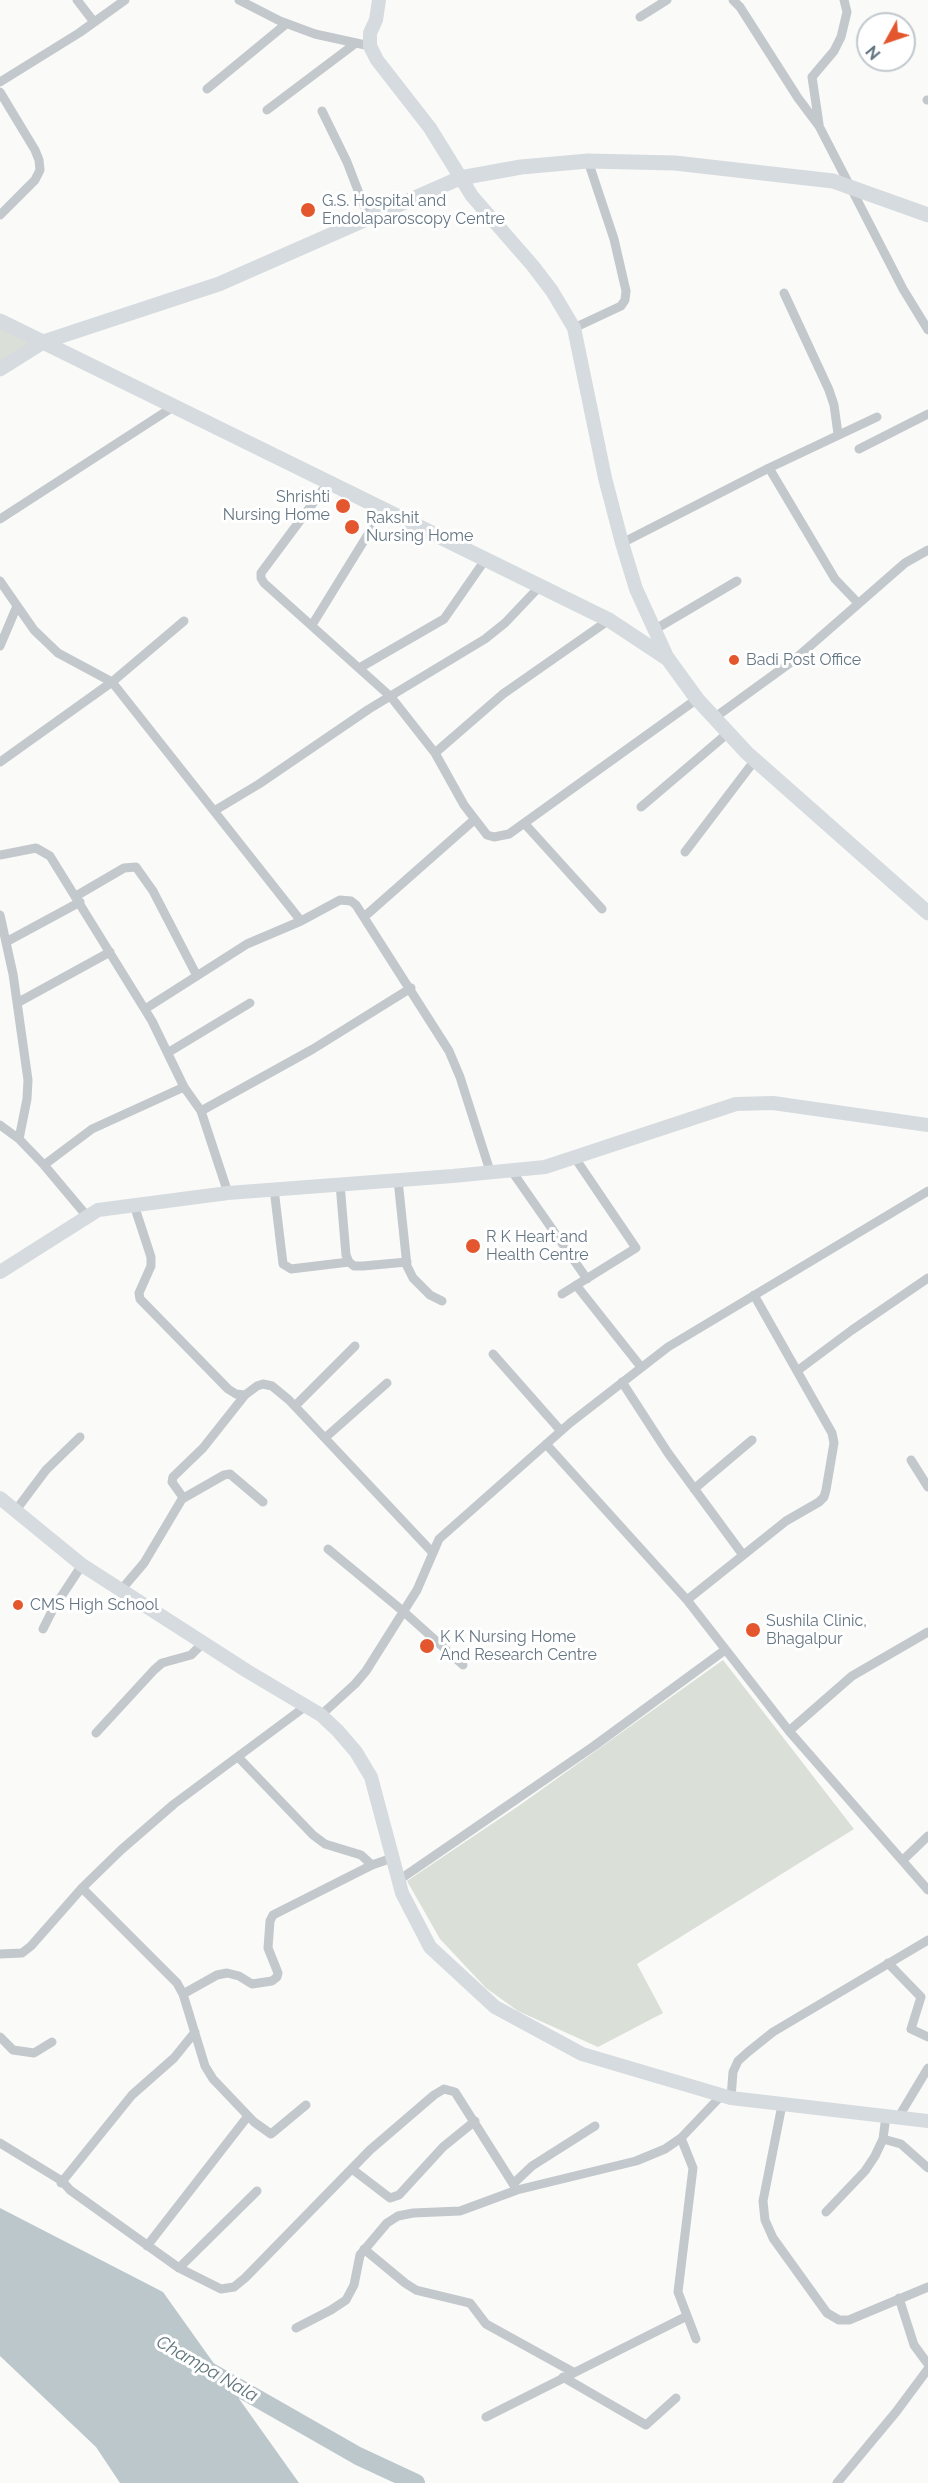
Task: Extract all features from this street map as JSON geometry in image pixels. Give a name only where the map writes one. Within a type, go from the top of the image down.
[{"type":"main road","points":[[0,369],[43,342],[219,284],[460,178],[521,167],[588,161],[675,163],[833,181],[928,215]]},
{"type":"main road","points":[[0,321],[609,620],[668,659],[697,699],[755,760],[928,913]]},
{"type":"street","points":[[77,0],[94,22]]},
{"type":"street","points":[[0,82],[125,0]]},
{"type":"street","points":[[239,0],[286,24],[315,34],[363,44],[430,128],[482,209],[552,291],[574,328],[605,478],[622,543],[636,589],[668,659]]},
{"type":"street","points":[[267,110],[363,44],[376,20],[379,0]]},
{"type":"street","points":[[640,17],[667,0]]},
{"type":"street","points":[[733,0],[740,7],[798,98],[819,126],[903,290],[928,330]]},
{"type":"street","points":[[819,126],[812,77],[834,51],[841,37],[847,12],[844,0]]},
{"type":"street","points":[[207,89],[286,24]]},
{"type":"street","points":[[0,92],[35,150],[40,171],[35,180],[0,215]]},
{"type":"street","points":[[322,111],[347,162],[369,219]]},
{"type":"street","points":[[574,328],[621,306],[625,300],[626,291],[614,239],[588,161]]},
{"type":"street","points":[[784,293],[829,390],[834,405],[838,434]]},
{"type":"street","points":[[0,519],[174,407]]},
{"type":"street","points":[[859,449],[928,414]]},
{"type":"street","points":[[622,543],[769,468],[877,417]]},
{"type":"street","points":[[769,468],[835,579],[858,603]]},
{"type":"street","points":[[328,483],[261,573],[264,583],[392,697],[435,753],[474,820],[487,835],[494,837],[508,834],[697,699]]},
{"type":"street","points":[[312,625],[382,510]]},
{"type":"street","points":[[714,718],[794,660],[905,563],[928,550]]},
{"type":"street","points":[[361,667],[444,619],[485,560]]},
{"type":"street","points":[[0,581],[34,630],[58,653],[112,682],[301,921]]},
{"type":"street","points":[[654,630],[736,581]]},
{"type":"street","points":[[214,811],[259,784],[369,709],[495,632],[541,585]]},
{"type":"street","points":[[0,646],[17,606]]},
{"type":"street","points":[[435,753],[503,694],[609,620]]},
{"type":"street","points":[[0,762],[112,682],[184,621]]},
{"type":"street","points":[[641,807],[728,733]]},
{"type":"street","points":[[684,852],[755,760]]},
{"type":"street","points":[[364,917],[474,820]]},
{"type":"street","points":[[524,823],[602,909]]},
{"type":"street","points":[[0,855],[28,849],[42,850],[50,856],[145,1009],[169,1052],[184,1087],[201,1111],[213,1141],[228,1193]]},
{"type":"street","points":[[6,942],[78,899],[124,868],[136,867],[153,891],[197,976]]},
{"type":"street","points":[[145,1009],[247,944],[345,900],[356,905],[438,1030],[453,1059],[490,1172]]},
{"type":"street","points":[[0,920],[17,1003],[28,1080],[27,1099],[19,1139]]},
{"type":"street","points":[[17,1003],[111,952]]},
{"type":"street","points":[[201,1111],[313,1049],[411,988]]},
{"type":"street","points":[[169,1052],[250,1003]]},
{"type":"street","points":[[44,1166],[92,1129],[184,1087]]},
{"type":"street","points":[[0,1272],[61,1234],[86,1215],[98,1210],[228,1193],[545,1167],[736,1104],[756,1102],[928,1125]]},
{"type":"street","points":[[0,1125],[19,1139],[86,1215]]},
{"type":"street","points":[[562,1294],[636,1248],[575,1158]]},
{"type":"street","points":[[511,1170],[587,1279]]},
{"type":"street","points":[[398,1180],[407,1262],[414,1278],[430,1295],[442,1301]]},
{"type":"street","points":[[340,1185],[346,1255],[349,1262],[354,1266],[407,1262]]},
{"type":"street","points":[[274,1189],[283,1264],[291,1269],[349,1262]]},
{"type":"street","points":[[321,1715],[360,1678],[417,1590],[438,1539],[561,1431],[668,1347],[928,1191]]},
{"type":"street","points":[[134,1205],[151,1257],[151,1266],[139,1293],[140,1299],[228,1389],[236,1394],[245,1395]]},
{"type":"street","points":[[797,1371],[928,1278]]},
{"type":"street","points":[[576,1286],[642,1367]]},
{"type":"street","points":[[687,1600],[786,1521],[824,1497],[834,1443],[832,1433],[754,1295]]},
{"type":"street","points":[[295,1406],[355,1346]]},
{"type":"street","points":[[493,1354],[561,1431]]},
{"type":"street","points":[[622,1382],[694,1489],[743,1556]]},
{"type":"street","points":[[326,1437],[387,1383]]},
{"type":"street","points":[[182,1499],[172,1482],[173,1477],[203,1448],[245,1395],[256,1386],[263,1384],[272,1386],[295,1406],[433,1553]]},
{"type":"street","points":[[16,1510],[46,1470],[80,1437]]},
{"type":"street","points":[[694,1489],[752,1440]]},
{"type":"street","points":[[546,1444],[687,1600],[789,1731],[928,1890]]},
{"type":"street","points":[[911,1460],[928,1487]]},
{"type":"street","points":[[121,1590],[144,1563],[182,1499],[230,1474],[263,1502]]},
{"type":"street","points":[[0,1498],[82,1565],[321,1715],[356,1752],[371,1777],[402,1893],[429,1947],[495,2007],[582,2054],[726,2097],[928,2121]]},
{"type":"street","points":[[328,1549],[404,1611],[463,1665]]},
{"type":"street","points":[[43,1629],[53,1609],[82,1565]]},
{"type":"street","points":[[789,1731],[852,1676],[928,1632]]},
{"type":"street","points":[[96,1733],[162,1663],[191,1655],[203,1643]]},
{"type":"street","points":[[399,1881],[594,1746],[725,1650]]},
{"type":"street","points":[[2,1957],[22,1953],[31,1946],[82,1888],[121,1850],[174,1804],[239,1758],[306,1706]]},
{"type":"street","points":[[239,1758],[313,1836],[325,1844],[361,1855],[372,1865]]},
{"type":"street","points":[[903,1860],[928,1836]]},
{"type":"street","points":[[183,1994],[217,1975],[226,1973],[239,1976],[252,1984],[272,1981],[278,1973],[268,1948],[270,1921],[273,1915],[372,1865],[392,1858]]},
{"type":"street","points":[[82,1888],[168,1974],[183,1994],[206,2066],[213,2079],[248,2116],[272,2134],[306,2105]]},
{"type":"street","points":[[296,2328],[346,2300],[354,2285],[356,2269],[364,2249],[387,2223],[398,2216],[460,2211],[515,2187],[636,2161],[664,2149],[681,2139],[726,2097],[738,2061],[773,2032],[928,1940]]},
{"type":"street","points":[[888,1963],[921,1997],[911,2029],[928,2037]]},
{"type":"street","points":[[60,2183],[132,2095],[174,2058],[195,2032]]},
{"type":"street","points":[[0,2037],[14,2050],[34,2053],[52,2042]]},
{"type":"street","points":[[826,2212],[865,2171],[875,2156],[892,2117],[928,2068]]},
{"type":"street","points":[[0,2143],[179,2268],[221,2289],[228,2290],[234,2287],[370,2150],[444,2089],[455,2092],[515,2187]]},
{"type":"street","points":[[782,2105],[763,2201],[765,2220],[773,2238],[827,2313],[839,2320],[849,2320],[928,2287]]},
{"type":"street","points":[[147,2246],[248,2116]]},
{"type":"street","points":[[352,2169],[390,2198],[399,2195],[443,2147],[475,2121]]},
{"type":"street","points":[[515,2187],[532,2166],[595,2126]]},
{"type":"street","points":[[681,2139],[693,2168],[678,2292],[696,2339]]},
{"type":"street","points":[[883,2139],[901,2144],[928,2168]]},
{"type":"street","points":[[179,2268],[256,2191]]},
{"type":"street","points":[[364,2249],[416,2290],[470,2303],[486,2324],[573,2372]]},
{"type":"street","points":[[899,2298],[914,2345],[928,2364]]},
{"type":"street","points":[[486,2417],[687,2316]]},
{"type":"street","points":[[837,2483],[896,2412],[928,2369]]},
{"type":"street","points":[[563,2377],[646,2425],[676,2398]]},
{"type":"shaded area","points":[[0,321],[43,342],[0,369]]},
{"type":"shaded area","points":[[723,1660],[854,1829],[637,1964],[663,2013],[598,2047],[518,2011],[486,1988],[440,1939],[407,1881],[520,1805]]},
{"type":"water","points":[[0,2208],[163,2292],[299,2483],[120,2483],[96,2447],[0,2356]]},
{"type":"waterway","name":"Champa Nala","points":[[204,2368],[358,2456],[416,2483]]},
{"type":"place","name":"G.S. Hospital and Endolaparoscopy Centre","points":[[308,210]]},
{"type":"place","name":"Shrishti Nursing Home","points":[[343,506]]},
{"type":"place","name":"Rakshit Nursing Home","points":[[352,527]]},
{"type":"place","name":"Badi Post Office","points":[[734,660]]},
{"type":"place","name":"R K Heart and Health Centre","points":[[473,1246]]},
{"type":"place","name":"CMS High School","points":[[18,1605]]},
{"type":"place","name":"Sushila Clinic, Bhagalpur","points":[[753,1630]]},
{"type":"place","name":"K K Nursing Home And Research Centre","points":[[427,1646]]}]
